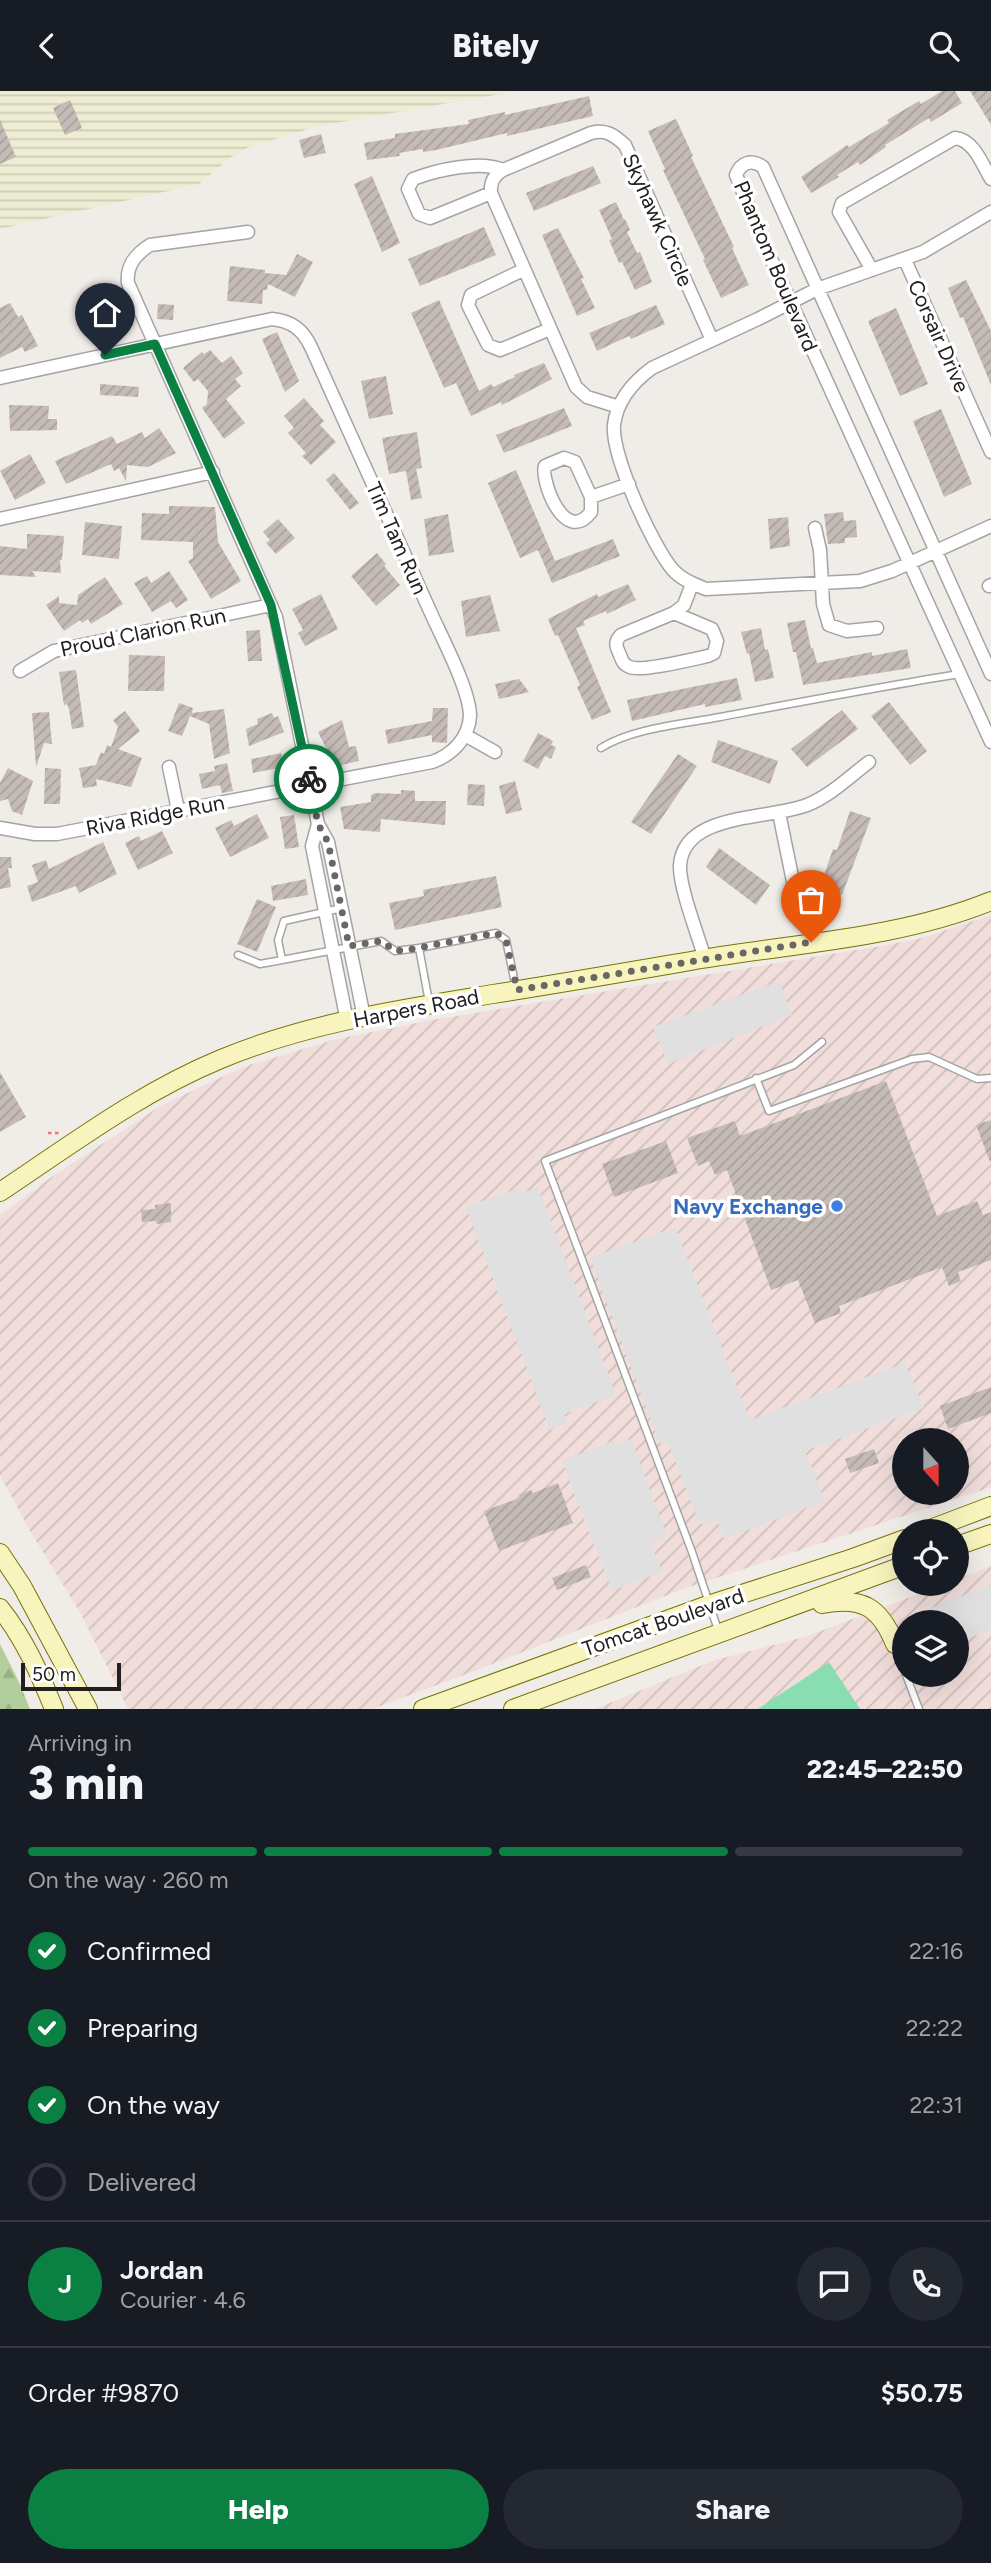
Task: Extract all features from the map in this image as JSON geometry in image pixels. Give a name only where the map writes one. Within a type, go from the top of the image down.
[{"type":"main road","name":"Harpers Road","points":[[0,1192],[86,1133],[176,1080],[222,1058],[320,1027],[429,1004],[892,930],[970,910],[991,901]]},
{"type":"main road","points":[[957,1519],[991,1506]]},
{"type":"main road","points":[[969,1542],[991,1534]]},
{"type":"main road","name":"Tomcat Boulevard","points":[[423,1709],[708,1605],[892,1544]]},
{"type":"main road","points":[[0,1553],[22,1586],[88,1709]]},
{"type":"main road","name":"Tomcat Boulevard","points":[[513,1709],[892,1570]]},
{"type":"main road","points":[[764,1617],[843,1600],[863,1603],[880,1617],[892,1637]]},
{"type":"main road","points":[[0,1608],[11,1622],[42,1679],[54,1709]]},
{"type":"street","name":"Skyhawk Circle","points":[[491,193],[430,218],[419,214],[408,189],[413,179],[464,167],[489,166],[503,170],[591,133],[608,132],[617,137],[625,145],[712,340]]},
{"type":"street","points":[[872,270],[839,212],[842,203],[955,138],[970,143],[991,179]]},
{"type":"street","name":"Phantom Boulevard","points":[[991,674],[763,167],[758,163],[744,163],[738,168],[736,175],[790,301],[991,742]]},
{"type":"street","points":[[503,170],[497,173],[492,181],[491,193],[523,270],[581,393],[619,407]]},
{"type":"street","points":[[991,212],[923,252],[817,289],[652,367],[632,385],[619,407],[614,424],[614,439],[629,484],[664,559],[675,572],[692,584],[717,590],[867,579],[991,526]]},
{"type":"street","points":[[248,232],[162,242],[140,252],[129,266],[128,283],[271,605],[318,824],[328,842],[342,908],[349,946],[355,1019]]},
{"type":"street","name":"Corsair Drive","points":[[905,260],[991,452]]},
{"type":"street","points":[[523,270],[471,295],[468,305],[488,345],[494,349],[500,350],[550,329]]},
{"type":"street","name":"Tim Tam Run","points":[[0,377],[272,319],[283,320],[301,330],[308,340],[452,660],[468,702],[470,714],[465,735]]},
{"type":"street","points":[[570,458],[575,462],[591,497],[592,505],[586,518],[580,521],[564,519],[544,474],[545,466],[570,458]]},
{"type":"street","points":[[0,519],[213,472]]},
{"type":"street","points":[[591,497],[629,484]]},
{"type":"street","points":[[815,528],[820,550],[823,604],[828,625],[847,632],[877,628]]},
{"type":"street","points":[[674,613],[712,629],[717,641],[714,653],[640,668],[626,666],[616,645],[617,639],[674,613],[684,605],[692,584]]},
{"type":"street","name":"Proud Clarion Run","points":[[20,671],[54,651],[271,605]]},
{"type":"street","points":[[310,783],[439,760],[458,745],[465,735],[495,752]]},
{"type":"street","points":[[705,959],[680,874],[682,854],[688,842],[712,826],[808,805],[869,762]]},
{"type":"street","points":[[169,767],[178,810]]},
{"type":"street","name":"Riva Ridge Run","points":[[0,828],[35,834],[57,834],[310,783]]},
{"type":"street","points":[[779,813],[796,896]]},
{"type":"street","points":[[318,824],[312,846],[332,950],[355,1019]]},
{"type":"lane","points":[[601,748],[622,737],[656,729],[859,690],[959,674]]},
{"type":"lane","points":[[282,960],[278,940],[284,921],[342,908]]},
{"type":"lane","points":[[238,954],[260,964],[381,941],[395,951],[496,933],[506,940],[517,990]]},
{"type":"lane","points":[[419,948],[429,1004]]},
{"type":"lane","points":[[720,1633],[545,1161],[794,1065],[822,1042]]},
{"type":"lane","points":[[757,1078],[769,1111],[912,1059],[929,1057],[977,1079],[991,1078]]},
{"type":"lane","points":[[910,1687],[919,1709]]},
{"type":"shaded area","points":[[991,915],[991,1487],[970,1494],[970,1428],[892,1428],[892,1505],[937,1505],[683,1589],[372,1709],[128,1709],[81,1614],[30,1531],[0,1475],[0,1215],[53,1176],[162,1105],[243,1067],[333,1040],[426,1021],[922,938]]},
{"type":"shaded area","points":[[779,981],[792,1015],[668,1064],[653,1027]]},
{"type":"shaded area","points":[[538,1187],[616,1395],[564,1414],[567,1423],[550,1430],[466,1207],[519,1188],[521,1193]]},
{"type":"shaded area","points":[[675,1227],[750,1420],[905,1363],[924,1408],[805,1451],[825,1501],[724,1539],[717,1519],[700,1525],[668,1442],[660,1444],[590,1258]]},
{"type":"shaded area","points":[[631,1439],[667,1536],[651,1543],[662,1572],[612,1591],[562,1461],[613,1441],[615,1445]]},
{"type":"shaded area","points":[[991,1566],[991,1709],[595,1709],[715,1660],[805,1637],[913,1596],[969,1596],[969,1574]]},
{"type":"shaded area","points":[[991,1585],[991,1630],[969,1638],[969,1610],[928,1609],[969,1596],[969,1593]]},
{"type":"green space","points":[[0,91],[517,91],[318,126],[249,147],[231,157],[199,184],[0,229]]},
{"type":"green space","points":[[0,1644],[19,1682],[30,1709],[0,1709]]},
{"type":"green space","points":[[829,1662],[860,1709],[758,1709]]},
{"type":"building","points":[[942,91],[955,91],[962,103],[931,122],[929,118],[885,145],[886,147],[860,165],[858,162],[811,193],[801,177],[847,145],[849,147],[889,123],[887,120]]},
{"type":"building","points":[[970,91],[991,91],[991,125]]},
{"type":"building","points":[[589,96],[593,116],[436,150],[423,152],[423,149],[399,153],[400,156],[367,160],[364,143],[395,138],[395,134],[469,124],[468,120],[505,112],[505,115]]},
{"type":"building","points":[[70,100],[82,128],[65,135],[53,108]]},
{"type":"building","points":[[676,119],[749,285],[721,298],[648,131]]},
{"type":"building","points":[[0,120],[16,157],[0,164]]},
{"type":"building","points":[[321,134],[326,153],[304,158],[299,140]]},
{"type":"building","points":[[593,166],[601,183],[534,211],[526,193]]},
{"type":"building","points":[[372,176],[400,243],[382,252],[354,184]]},
{"type":"building","points":[[616,202],[630,230],[627,232],[637,253],[640,252],[652,282],[635,290],[622,262],[619,263],[599,210]]},
{"type":"building","points":[[484,227],[496,255],[420,286],[408,259]]},
{"type":"building","points":[[558,228],[584,278],[581,279],[595,308],[577,316],[542,235]]},
{"type":"building","points":[[297,254],[313,262],[295,297],[268,284],[267,290],[263,290],[262,304],[227,301],[230,266],[286,275]]},
{"type":"building","points":[[966,280],[991,331],[991,385],[948,288]]},
{"type":"building","points":[[113,299],[117,308],[127,303],[133,317],[123,321],[128,331],[114,338],[111,331],[92,342],[78,316]]},
{"type":"building","points":[[439,300],[479,391],[544,363],[552,379],[502,405],[501,402],[471,416],[456,383],[444,388],[411,313]]},
{"type":"building","points":[[10,303],[18,317],[22,315],[38,346],[25,352],[22,347],[0,358],[0,308]]},
{"type":"building","points":[[158,304],[174,305],[173,320],[157,319]]},
{"type":"building","points":[[656,305],[665,324],[631,339],[629,336],[597,351],[589,333]]},
{"type":"building","points":[[896,308],[928,384],[900,396],[868,321]]},
{"type":"building","points":[[277,332],[299,381],[285,392],[262,339]]},
{"type":"building","points":[[210,350],[222,363],[231,356],[243,373],[235,379],[241,386],[226,399],[245,423],[224,439],[202,408],[207,404],[208,391],[198,379],[194,382],[183,368],[202,352],[204,354]]},
{"type":"building","points":[[386,376],[393,414],[369,419],[361,381]]},
{"type":"building","points":[[100,384],[139,387],[138,397],[100,395]]},
{"type":"building","points":[[304,398],[324,421],[320,425],[336,442],[311,465],[302,456],[306,453],[288,433],[294,428],[284,416]]},
{"type":"building","points":[[9,405],[49,406],[48,419],[57,419],[57,430],[10,431]]},
{"type":"building","points":[[564,408],[572,426],[504,453],[496,435]]},
{"type":"building","points":[[941,409],[972,484],[944,497],[913,421]]},
{"type":"building","points":[[159,428],[176,453],[148,467],[127,465],[126,481],[119,468],[114,471],[111,464],[66,484],[55,461],[112,436],[117,444],[142,432],[145,438]]},
{"type":"building","points":[[417,432],[422,468],[416,469],[422,498],[411,500],[406,471],[389,474],[382,438]]},
{"type":"building","points":[[30,454],[46,483],[15,500],[0,471]]},
{"type":"building","points":[[516,470],[555,561],[613,539],[620,556],[552,583],[538,550],[520,558],[488,483]]},
{"type":"building","points":[[334,473],[359,503],[350,510],[326,480]]},
{"type":"building","points":[[169,506],[215,507],[218,542],[241,581],[211,599],[188,561],[193,558],[193,542],[141,540],[142,513],[169,514]]},
{"type":"building","points":[[843,512],[844,521],[856,520],[857,537],[845,538],[845,543],[828,544],[824,514]]},
{"type":"building","points":[[448,514],[454,552],[429,556],[424,519]]},
{"type":"building","points":[[788,517],[790,546],[770,549],[768,519]]},
{"type":"building","points":[[278,519],[295,538],[276,554],[266,543],[270,540],[263,532]]},
{"type":"building","points":[[85,522],[122,526],[119,559],[82,555]]},
{"type":"building","points":[[27,534],[64,536],[61,573],[32,571],[36,577],[0,575],[0,546],[27,549]]},
{"type":"building","points":[[377,553],[400,585],[376,606],[351,576]]},
{"type":"building","points":[[169,571],[188,600],[176,608],[171,601],[152,612],[134,583],[147,576],[151,583]]},
{"type":"building","points":[[105,577],[123,604],[91,624],[88,619],[82,623],[80,620],[64,631],[46,605],[59,596],[59,603],[77,605],[78,595]]},
{"type":"building","points":[[628,584],[636,600],[607,614],[606,611],[583,621],[585,625],[576,628],[611,712],[592,720],[577,687],[580,685],[548,619],[597,594],[598,597]]},
{"type":"building","points":[[321,594],[338,629],[305,646],[298,633],[303,630],[292,609]]},
{"type":"building","points":[[490,595],[500,631],[466,637],[461,601]]},
{"type":"building","points":[[805,620],[817,663],[872,652],[872,656],[907,649],[911,668],[803,685],[787,623]]},
{"type":"building","points":[[761,628],[774,678],[755,682],[741,632]]},
{"type":"building","points":[[260,630],[262,661],[248,661],[246,631]]},
{"type":"building","points":[[129,655],[165,656],[164,691],[128,691]]},
{"type":"building","points":[[76,670],[84,727],[72,729],[69,709],[67,704],[64,705],[59,672]]},
{"type":"building","points":[[737,678],[742,700],[705,707],[705,704],[632,721],[627,700]]},
{"type":"building","points":[[519,679],[529,692],[499,699],[495,684]]},
{"type":"building","points":[[889,702],[927,751],[910,765],[871,716]]},
{"type":"building","points":[[179,703],[193,708],[192,713],[224,709],[230,753],[214,759],[209,724],[190,716],[182,736],[168,731]]},
{"type":"building","points":[[433,708],[448,708],[447,743],[432,742],[432,735],[388,744],[385,730],[432,721]]},
{"type":"building","points":[[842,710],[858,729],[807,767],[791,749]]},
{"type":"building","points":[[125,711],[140,731],[118,749],[142,758],[131,787],[96,779],[97,786],[83,788],[79,768],[96,765],[101,752],[104,754],[107,745],[111,747],[118,727],[113,720]]},
{"type":"building","points":[[49,712],[52,744],[44,743],[36,767],[32,713]]},
{"type":"building","points":[[272,713],[274,718],[278,716],[284,732],[249,746],[246,729],[258,724],[257,719]]},
{"type":"building","points":[[342,720],[349,747],[356,746],[359,761],[323,769],[319,754],[328,752],[318,732]]},
{"type":"building","points":[[538,733],[553,741],[551,745],[556,747],[551,759],[545,756],[538,769],[523,761]]},
{"type":"building","points":[[718,740],[778,761],[770,784],[711,762]]},
{"type":"building","points":[[281,753],[284,767],[253,773],[251,759]]},
{"type":"building","points":[[678,754],[697,766],[651,834],[631,822]]},
{"type":"building","points":[[227,763],[233,791],[222,793],[220,785],[202,789],[199,774],[215,771],[214,766]]},
{"type":"building","points":[[8,768],[33,781],[22,815],[12,811],[8,799],[0,801],[0,783]]},
{"type":"building","points":[[45,768],[61,769],[60,804],[44,804]]},
{"type":"building","points":[[515,781],[522,810],[506,814],[499,786]]},
{"type":"building","points":[[468,784],[485,785],[484,806],[467,805]]},
{"type":"building","points":[[401,790],[415,791],[415,801],[446,801],[445,825],[381,819],[380,832],[344,829],[340,807],[371,802],[371,795],[375,793],[401,794]]},
{"type":"building","points":[[850,811],[871,818],[842,895],[820,887],[833,849],[837,850]]},
{"type":"building","points":[[257,814],[269,838],[230,857],[215,828],[231,820],[234,826]]},
{"type":"building","points":[[294,815],[299,847],[285,849],[280,817]]},
{"type":"building","points":[[162,831],[173,853],[138,870],[125,843],[139,836],[141,841]]},
{"type":"building","points":[[103,842],[117,874],[79,893],[76,886],[32,902],[27,886],[38,882],[32,865],[46,860],[49,869]]},
{"type":"building","points":[[719,848],[770,885],[756,905],[706,867]]},
{"type":"building","points":[[0,857],[11,857],[12,868],[8,868],[11,887],[0,889]]},
{"type":"building","points":[[496,876],[502,907],[395,930],[389,903],[424,896],[423,890]]},
{"type":"building","points":[[306,879],[308,895],[273,901],[271,886]]},
{"type":"building","points":[[257,899],[276,907],[257,952],[237,944]]},
{"type":"building","points":[[0,1072],[26,1117],[0,1132]]},
{"type":"building","name":"Navy Exchange","points":[[886,1081],[937,1216],[977,1201],[983,1215],[991,1212],[991,1260],[958,1272],[961,1281],[949,1286],[942,1267],[839,1306],[841,1313],[815,1323],[798,1280],[771,1290],[727,1170],[715,1175],[709,1161],[698,1166],[687,1138],[735,1121],[740,1136]]},
{"type":"building","points":[[991,1120],[991,1161],[990,1162],[976,1125]]},
{"type":"building","points":[[666,1141],[678,1173],[614,1197],[602,1164]]},
{"type":"building","points":[[171,1203],[171,1222],[142,1222],[141,1210],[155,1209],[155,1205]]},
{"type":"building","points":[[991,1387],[991,1413],[948,1428],[940,1406]]},
{"type":"building","points":[[874,1449],[879,1463],[850,1473],[845,1459]]},
{"type":"building","points":[[558,1483],[573,1523],[499,1551],[484,1511],[520,1498],[519,1495],[531,1490],[533,1493]]},
{"type":"building","points":[[586,1565],[591,1577],[557,1590],[552,1578]]},
{"type":"way so far","points":[[309,779],[318,824],[328,842],[349,946],[381,941],[395,951],[407,950],[496,933],[506,940],[517,990],[811,942]]},
{"type":"place","name":"Navy Exchange","points":[[837,1206]]},
{"type":"route","points":[[105,355],[155,344],[276,617],[309,779]]}]
